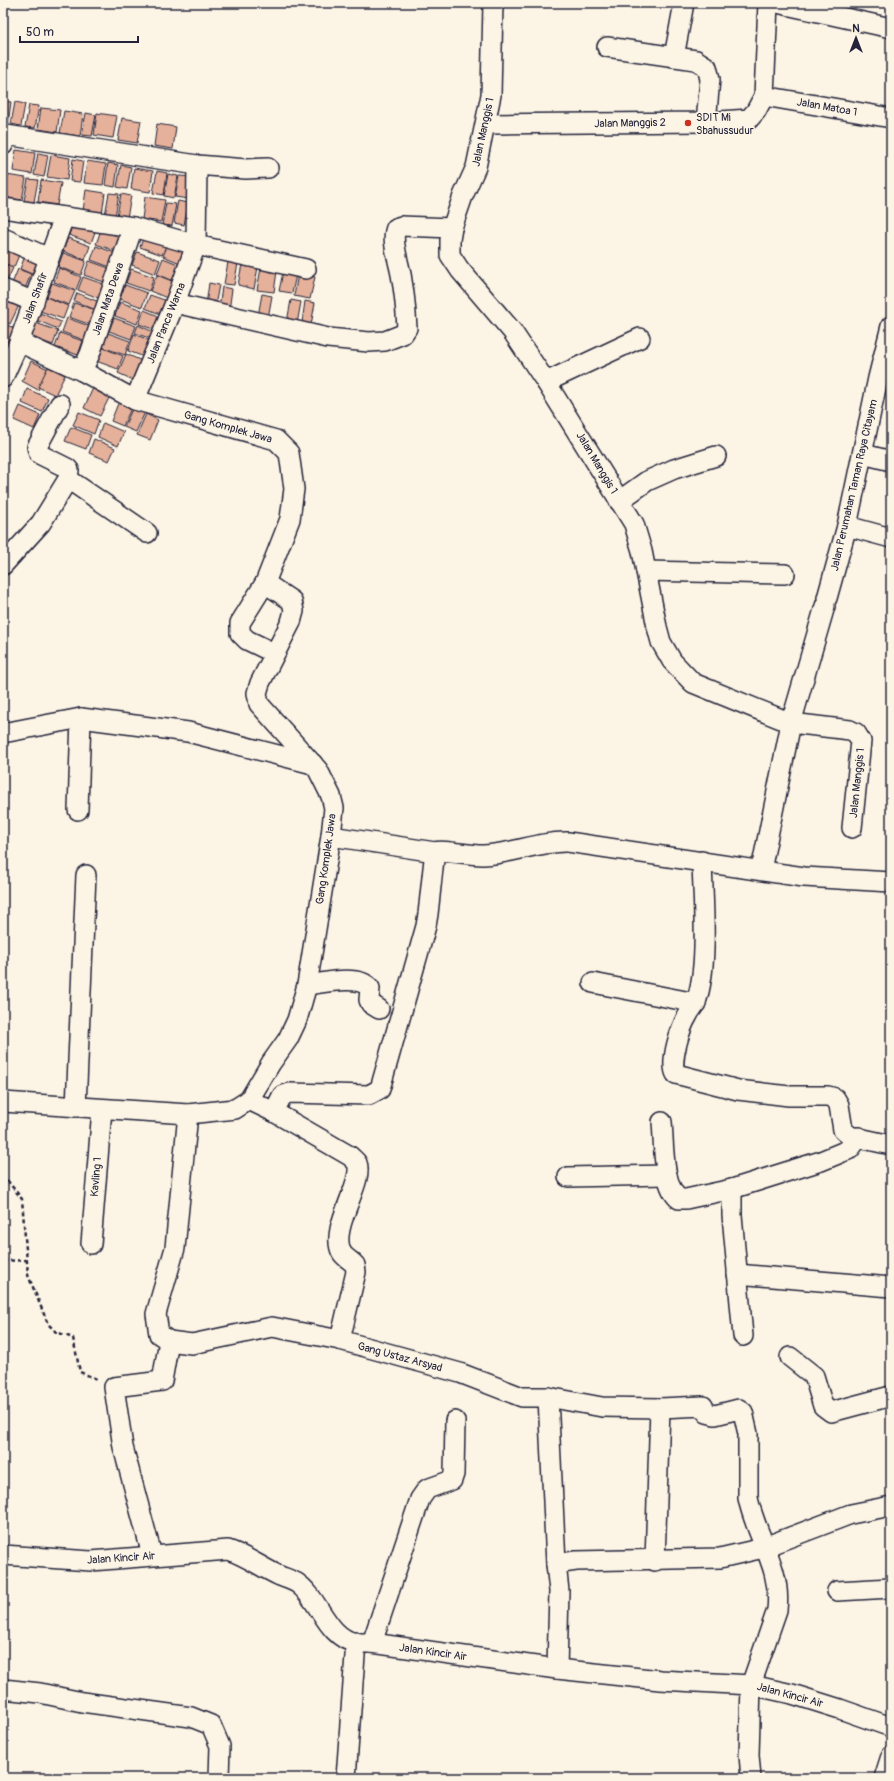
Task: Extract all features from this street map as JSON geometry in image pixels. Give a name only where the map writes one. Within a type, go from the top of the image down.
[{"type":"street","name":"Jalan Manggis 1","points":[[493,3],[491,96],[476,167],[463,196],[452,228],[450,255],[460,270],[512,332],[546,382],[634,524],[639,537],[661,642],[666,652],[681,672],[693,683],[791,723],[850,730],[856,733],[861,741],[852,828]]},
{"type":"street","points":[[674,57],[684,3]]},
{"type":"street","name":"Jalan Manggis 2","points":[[486,124],[706,122],[749,118],[756,111],[764,96],[768,3]]},
{"type":"street","points":[[777,3],[891,28]]},
{"type":"street","points":[[607,47],[696,60],[707,67],[710,79],[706,122]]},
{"type":"street","name":"Jalan Matoa 1","points":[[764,96],[891,118]]},
{"type":"street","points":[[4,138],[197,165],[246,169],[268,168]]},
{"type":"street","name":"Jalan Panca Warna","points":[[135,400],[175,304],[196,245],[197,165]]},
{"type":"street","points":[[3,208],[133,227],[196,245],[306,269]]},
{"type":"street","name":"Jalan Shafir","points":[[3,378],[19,342],[64,217]]},
{"type":"street","points":[[175,304],[328,338],[369,342],[384,341],[403,334],[407,328],[402,279],[394,232],[396,228],[401,226],[452,228]]},
{"type":"street","name":"Jalan Mata Dewa","points":[[82,372],[90,354],[133,227]]},
{"type":"street","points":[[3,238],[49,258]]},
{"type":"street","points":[[3,289],[34,302]]},
{"type":"street","name":"Jalan Perumahan Taman Raya Citayam","points":[[761,870],[791,723],[847,526],[863,454],[885,380],[891,326]]},
{"type":"street","points":[[546,382],[640,338]]},
{"type":"street","name":"Gang Komplek Jawa","points":[[19,342],[82,372],[135,400],[276,440],[289,453],[294,489],[290,519],[265,583],[292,602],[294,611],[291,622],[274,653],[257,693],[259,704],[313,764],[331,796],[334,808],[331,836],[306,985],[297,1020],[292,1031],[250,1100]]},
{"type":"street","points":[[3,565],[41,523],[68,479],[69,470],[67,468],[38,454],[37,450],[37,447],[60,404]]},
{"type":"street","points":[[863,454],[891,461]]},
{"type":"street","points":[[619,501],[647,481],[674,469],[716,456]]},
{"type":"street","points":[[68,479],[147,533]]},
{"type":"street","points":[[847,526],[891,538]]},
{"type":"street","points":[[646,571],[785,574]]},
{"type":"street","points":[[265,583],[240,623],[240,633],[247,640],[274,653]]},
{"type":"street","points":[[78,810],[81,718]]},
{"type":"street","points":[[3,733],[81,718],[188,732],[313,764]]},
{"type":"street","points":[[331,836],[435,852],[440,850],[455,853],[484,855],[547,843],[568,842],[804,877],[891,882]]},
{"type":"street","points":[[274,1112],[282,1096],[289,1093],[369,1095],[380,1089],[428,914],[435,852]]},
{"type":"street","points":[[702,861],[703,965],[696,1003],[688,1014],[679,1036],[674,1068],[676,1074],[738,1090],[789,1096],[820,1095],[835,1098],[839,1105],[843,1130],[850,1136],[891,1145]]},
{"type":"street","points":[[76,1107],[86,875]]},
{"type":"street","points":[[306,985],[346,980],[362,982],[370,988],[369,1000],[371,1004],[379,1009]]},
{"type":"street","points":[[593,983],[696,1003]]},
{"type":"street","points":[[3,1102],[188,1114],[235,1109],[250,1100],[274,1112],[350,1156],[357,1163],[358,1172],[340,1227],[339,1239],[341,1251],[356,1266],[356,1272],[340,1340]]},
{"type":"street","name":"Kavling 1","points":[[91,1244],[102,1109]]},
{"type":"street","points":[[152,1555],[123,1447],[114,1387],[162,1381],[169,1341],[159,1334],[156,1314],[175,1248],[188,1114]]},
{"type":"street","points":[[662,1122],[667,1175],[669,1184],[679,1199],[732,1189],[821,1161],[850,1149],[859,1137]]},
{"type":"street","points":[[568,1177],[667,1175]]},
{"type":"street","points":[[732,1189],[732,1215],[743,1336]]},
{"type":"street","points":[[737,1274],[891,1287]]},
{"type":"street","name":"Gang Ustaz Arsyad","points":[[169,1341],[192,1344],[272,1327],[340,1340],[460,1373],[522,1397],[548,1397],[598,1406],[660,1408],[703,1406],[707,1413],[715,1415],[739,1409],[743,1412],[748,1434],[748,1498],[750,1509],[765,1547]]},
{"type":"street","points":[[790,1357],[814,1376],[823,1406],[831,1412],[891,1396]]},
{"type":"street","points":[[548,1397],[556,1564],[559,1592],[558,1669]]},
{"type":"street","points":[[655,1561],[660,1408]]},
{"type":"street","points":[[346,1778],[364,1643],[420,1499],[427,1489],[452,1480],[454,1474],[455,1421]]},
{"type":"street","points":[[556,1564],[576,1561],[655,1561],[720,1558],[765,1547],[851,1514],[891,1506]]},
{"type":"street","points":[[751,1778],[749,1755],[751,1685],[776,1610],[778,1597],[776,1577],[769,1554],[765,1547]]},
{"type":"street","name":"Jalan Kincir Air","points":[[3,1555],[91,1561],[228,1550],[241,1554],[280,1576],[297,1583],[312,1598],[333,1629],[342,1636],[364,1643],[558,1669],[660,1680],[751,1685],[792,1694],[891,1727]]},
{"type":"street","points":[[837,1591],[891,1588]]},
{"type":"street","points":[[3,1689],[40,1693],[82,1702],[191,1717],[211,1725],[220,1746],[218,1778]]},
{"type":"street","points":[[884,1778],[891,1756]]},
{"type":"path","points":[[3,1175],[22,1199],[28,1275],[48,1324],[56,1332],[73,1338],[80,1372],[114,1387]]},
{"type":"path","points":[[3,1261],[26,1260]]},
{"type":"building","points":[[3,101],[11,102],[8,124],[3,123]]},
{"type":"building","points":[[15,102],[25,104],[21,126],[11,124]]},
{"type":"building","points":[[29,105],[39,106],[35,128],[25,127]]},
{"type":"building","points":[[41,108],[60,110],[57,132],[38,129]]},
{"type":"building","points":[[64,111],[83,114],[80,136],[60,133]]},
{"type":"building","points":[[86,113],[96,115],[92,136],[82,135]]},
{"type":"building","points":[[97,113],[117,116],[113,138],[94,135]]},
{"type":"building","points":[[122,118],[141,121],[137,143],[118,140]]},
{"type":"building","points":[[157,124],[176,127],[173,149],[154,146]]},
{"type":"building","points":[[16,150],[35,153],[32,174],[13,171]]},
{"type":"building","points":[[38,153],[48,155],[44,177],[34,175]]},
{"type":"building","points":[[51,155],[70,158],[67,180],[47,177]]},
{"type":"building","points":[[73,159],[83,161],[80,182],[70,181]]},
{"type":"building","points":[[87,161],[106,164],[103,185],[84,183]]},
{"type":"building","points":[[108,163],[118,165],[115,187],[105,185]]},
{"type":"building","points":[[121,165],[131,167],[127,189],[117,187]]},
{"type":"building","points":[[134,168],[153,171],[150,192],[131,189]]},
{"type":"building","points":[[157,171],[167,173],[164,195],[153,193]]},
{"type":"building","points":[[168,174],[178,176],[174,198],[164,196]]},
{"type":"building","points":[[6,175],[26,178],[22,200],[3,197]]},
{"type":"building","points":[[179,176],[196,177],[195,200],[175,197]]},
{"type":"building","points":[[28,179],[38,180],[34,202],[24,201]]},
{"type":"building","points":[[41,180],[61,183],[57,205],[38,202]]},
{"type":"building","points":[[86,190],[105,193],[102,214],[83,211]]},
{"type":"building","points":[[109,193],[119,194],[115,216],[105,215]]},
{"type":"building","points":[[121,194],[131,196],[127,218],[117,216]]},
{"type":"building","points":[[145,197],[165,200],[161,222],[142,219]]},
{"type":"building","points":[[178,201],[188,203],[184,225],[174,223]]},
{"type":"building","points":[[166,203],[176,204],[172,226],[162,225]]},
{"type":"building","points":[[74,221],[96,229],[91,243],[69,235]]},
{"type":"building","points":[[101,230],[123,238],[118,252],[96,244]]},
{"type":"building","points":[[145,233],[168,241],[162,255],[140,247]]},
{"type":"building","points":[[68,238],[90,246],[85,260],[63,251]]},
{"type":"building","points":[[170,240],[192,249],[185,265],[163,256]]},
{"type":"building","points":[[8,245],[21,250],[14,267],[3,263],[3,258]]},
{"type":"building","points":[[96,246],[118,254],[113,268],[91,260]]},
{"type":"building","points":[[27,251],[40,257],[32,274],[20,269]]},
{"type":"building","points":[[137,252],[160,260],[155,274],[132,265]]},
{"type":"building","points":[[63,253],[86,261],[81,275],[58,267]]},
{"type":"building","points":[[163,258],[185,267],[179,283],[157,274]]},
{"type":"building","points":[[89,261],[112,269],[107,283],[84,275]]},
{"type":"building","points":[[228,262],[238,263],[234,285],[224,284]]},
{"type":"building","points":[[3,264],[13,268],[5,285],[3,284]]},
{"type":"building","points":[[242,264],[258,267],[254,289],[238,285]]},
{"type":"building","points":[[59,268],[81,277],[76,290],[54,282]]},
{"type":"building","points":[[261,268],[277,271],[274,292],[257,290]]},
{"type":"building","points":[[18,269],[31,274],[24,291],[11,286]]},
{"type":"building","points":[[131,269],[154,277],[149,291],[126,283]]},
{"type":"building","points":[[283,272],[296,275],[292,293],[279,291]]},
{"type":"building","points":[[298,274],[315,277],[310,299],[294,296]]},
{"type":"building","points":[[157,275],[179,284],[172,300],[150,291]]},
{"type":"building","points":[[83,277],[106,285],[101,299],[78,290]]},
{"type":"building","points":[[52,283],[75,291],[69,305],[47,297]]},
{"type":"building","points":[[209,283],[219,285],[215,306],[206,305]]},
{"type":"building","points":[[125,285],[147,293],[142,307],[120,299]]},
{"type":"building","points":[[222,287],[232,289],[229,311],[219,309]]},
{"type":"building","points":[[77,293],[99,302],[96,310],[74,301]]},
{"type":"building","points":[[262,294],[272,296],[268,318],[258,316]]},
{"type":"building","points":[[150,295],[173,303],[168,317],[145,308]]},
{"type":"building","points":[[7,296],[20,303],[10,324],[3,321],[3,304]]},
{"type":"building","points":[[46,297],[68,306],[63,319],[40,311]]},
{"type":"building","points":[[291,300],[301,302],[297,324],[287,322]]},
{"type":"building","points":[[305,301],[315,303],[311,325],[302,323]]},
{"type":"building","points":[[120,302],[142,310],[137,324],[115,316]]},
{"type":"building","points":[[74,303],[96,310],[91,325],[69,317]]},
{"type":"building","points":[[144,310],[166,319],[161,332],[139,324]]},
{"type":"building","points":[[40,313],[61,322],[58,329],[36,320]]},
{"type":"building","points":[[67,318],[89,326],[84,340],[62,332]]},
{"type":"building","points":[[114,318],[136,326],[131,339],[109,331]]},
{"type":"building","points":[[36,323],[58,331],[53,345],[31,337]]},
{"type":"building","points":[[3,324],[15,328],[9,345],[3,342]]},
{"type":"building","points":[[138,325],[160,335],[157,341],[135,333]]},
{"type":"building","points":[[60,333],[83,341],[78,355],[55,347]]},
{"type":"building","points":[[108,333],[130,341],[125,355],[102,347]]},
{"type":"building","points":[[134,334],[156,343],[150,359],[128,351]]},
{"type":"building","points":[[101,347],[123,356],[118,369],[96,361]]},
{"type":"building","points":[[126,354],[149,364],[140,383],[118,373]]},
{"type":"building","points":[[31,361],[48,369],[38,390],[22,381]]},
{"type":"building","points":[[48,367],[65,375],[55,395],[38,387]]},
{"type":"building","points":[[93,388],[110,396],[100,416],[84,408]]},
{"type":"building","points":[[27,389],[48,398],[42,412],[22,403]]},
{"type":"building","points":[[119,401],[132,406],[123,426],[111,421]]},
{"type":"building","points":[[20,406],[40,415],[34,429],[14,420]]},
{"type":"building","points":[[133,407],[145,412],[136,432],[124,427]]},
{"type":"building","points":[[79,412],[99,420],[94,434],[73,425]]},
{"type":"building","points":[[146,414],[158,420],[150,440],[137,435]]},
{"type":"building","points":[[103,423],[124,432],[118,446],[98,437]]},
{"type":"building","points":[[71,427],[91,435],[86,449],[65,441]]},
{"type":"building","points":[[94,439],[115,448],[109,461],[89,453]]},
{"type":"place","name":"SDIT Mi Sbahussudur","points":[[688,123]]}]
